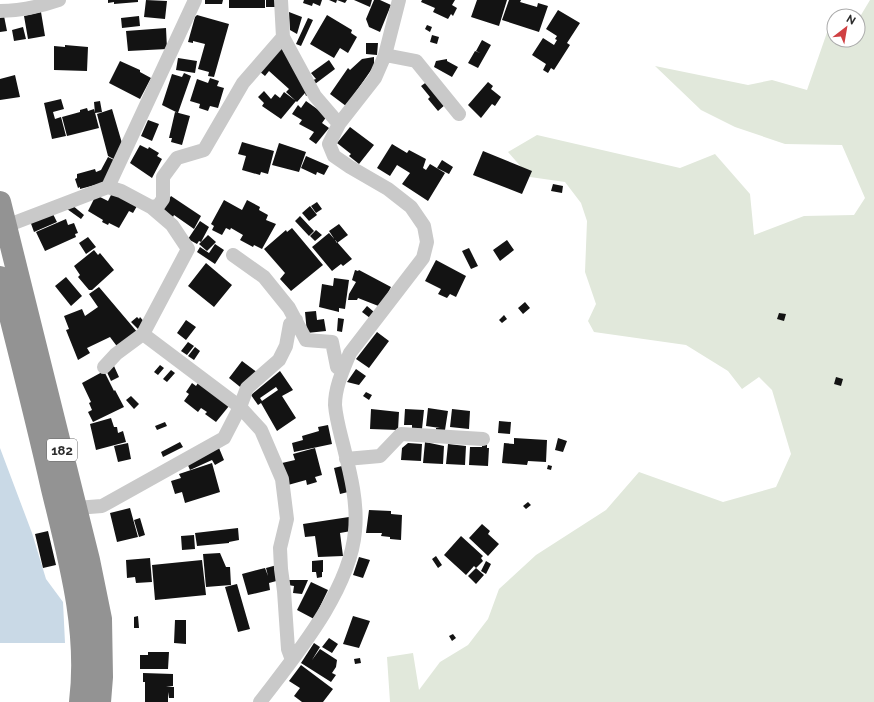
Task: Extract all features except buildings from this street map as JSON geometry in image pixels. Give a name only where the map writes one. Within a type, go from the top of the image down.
[{"type":"highway","name":"182","points":[[0,202],[76,508],[101,620],[102,677],[100,702]]},
{"type":"highway","name":"182","points":[[0,277],[70,563],[80,623],[83,676],[80,702]]},
{"type":"street","points":[[0,11],[17,11],[42,6],[58,0]]},
{"type":"street","points":[[108,187],[195,0]]},
{"type":"street","points":[[281,0],[283,37],[315,96],[339,124]]},
{"type":"street","points":[[260,702],[292,660],[329,605],[351,555],[355,532],[355,504],[335,405],[338,383],[342,371],[350,353],[423,258],[427,242],[424,226],[411,207],[388,189],[334,156],[329,144],[339,124],[375,78],[385,55],[399,0]]},
{"type":"street","points":[[151,207],[158,206],[163,199],[164,177],[177,158],[204,150],[243,83],[283,37]]},
{"type":"street","points":[[385,55],[416,61],[459,114]]},
{"type":"street","points":[[6,226],[108,187],[121,191],[151,207],[172,225],[188,249],[143,334],[116,354],[104,367]]},
{"type":"street","points":[[233,255],[264,277],[290,308],[306,340],[332,342],[336,367],[342,371]]},
{"type":"street","points":[[76,508],[102,506],[224,438],[240,407],[247,388],[279,360],[286,346],[290,324],[296,320]]},
{"type":"street","points":[[143,334],[240,407],[261,430],[282,479],[288,519],[280,548],[288,649],[292,660]]},
{"type":"street","points":[[346,459],[380,456],[401,434],[483,439]]},
{"type":"shaded area","points":[[870,0],[874,0],[874,702],[390,702],[387,657],[413,653],[419,690],[440,662],[468,645],[488,619],[499,589],[536,555],[606,510],[639,472],[723,502],[776,487],[791,454],[772,390],[759,377],[742,389],[728,371],[686,345],[594,332],[588,321],[596,304],[585,272],[587,221],[581,203],[565,182],[530,177],[508,152],[537,135],[680,168],[715,154],[750,194],[754,235],[804,216],[854,215],[865,198],[842,145],[785,144],[735,127],[701,110],[655,66],[748,85],[772,80],[807,90],[826,35],[826,48],[866,48],[865,8]]},
{"type":"water","points":[[0,448],[32,533],[46,579],[63,602],[65,643],[0,643]]}]
